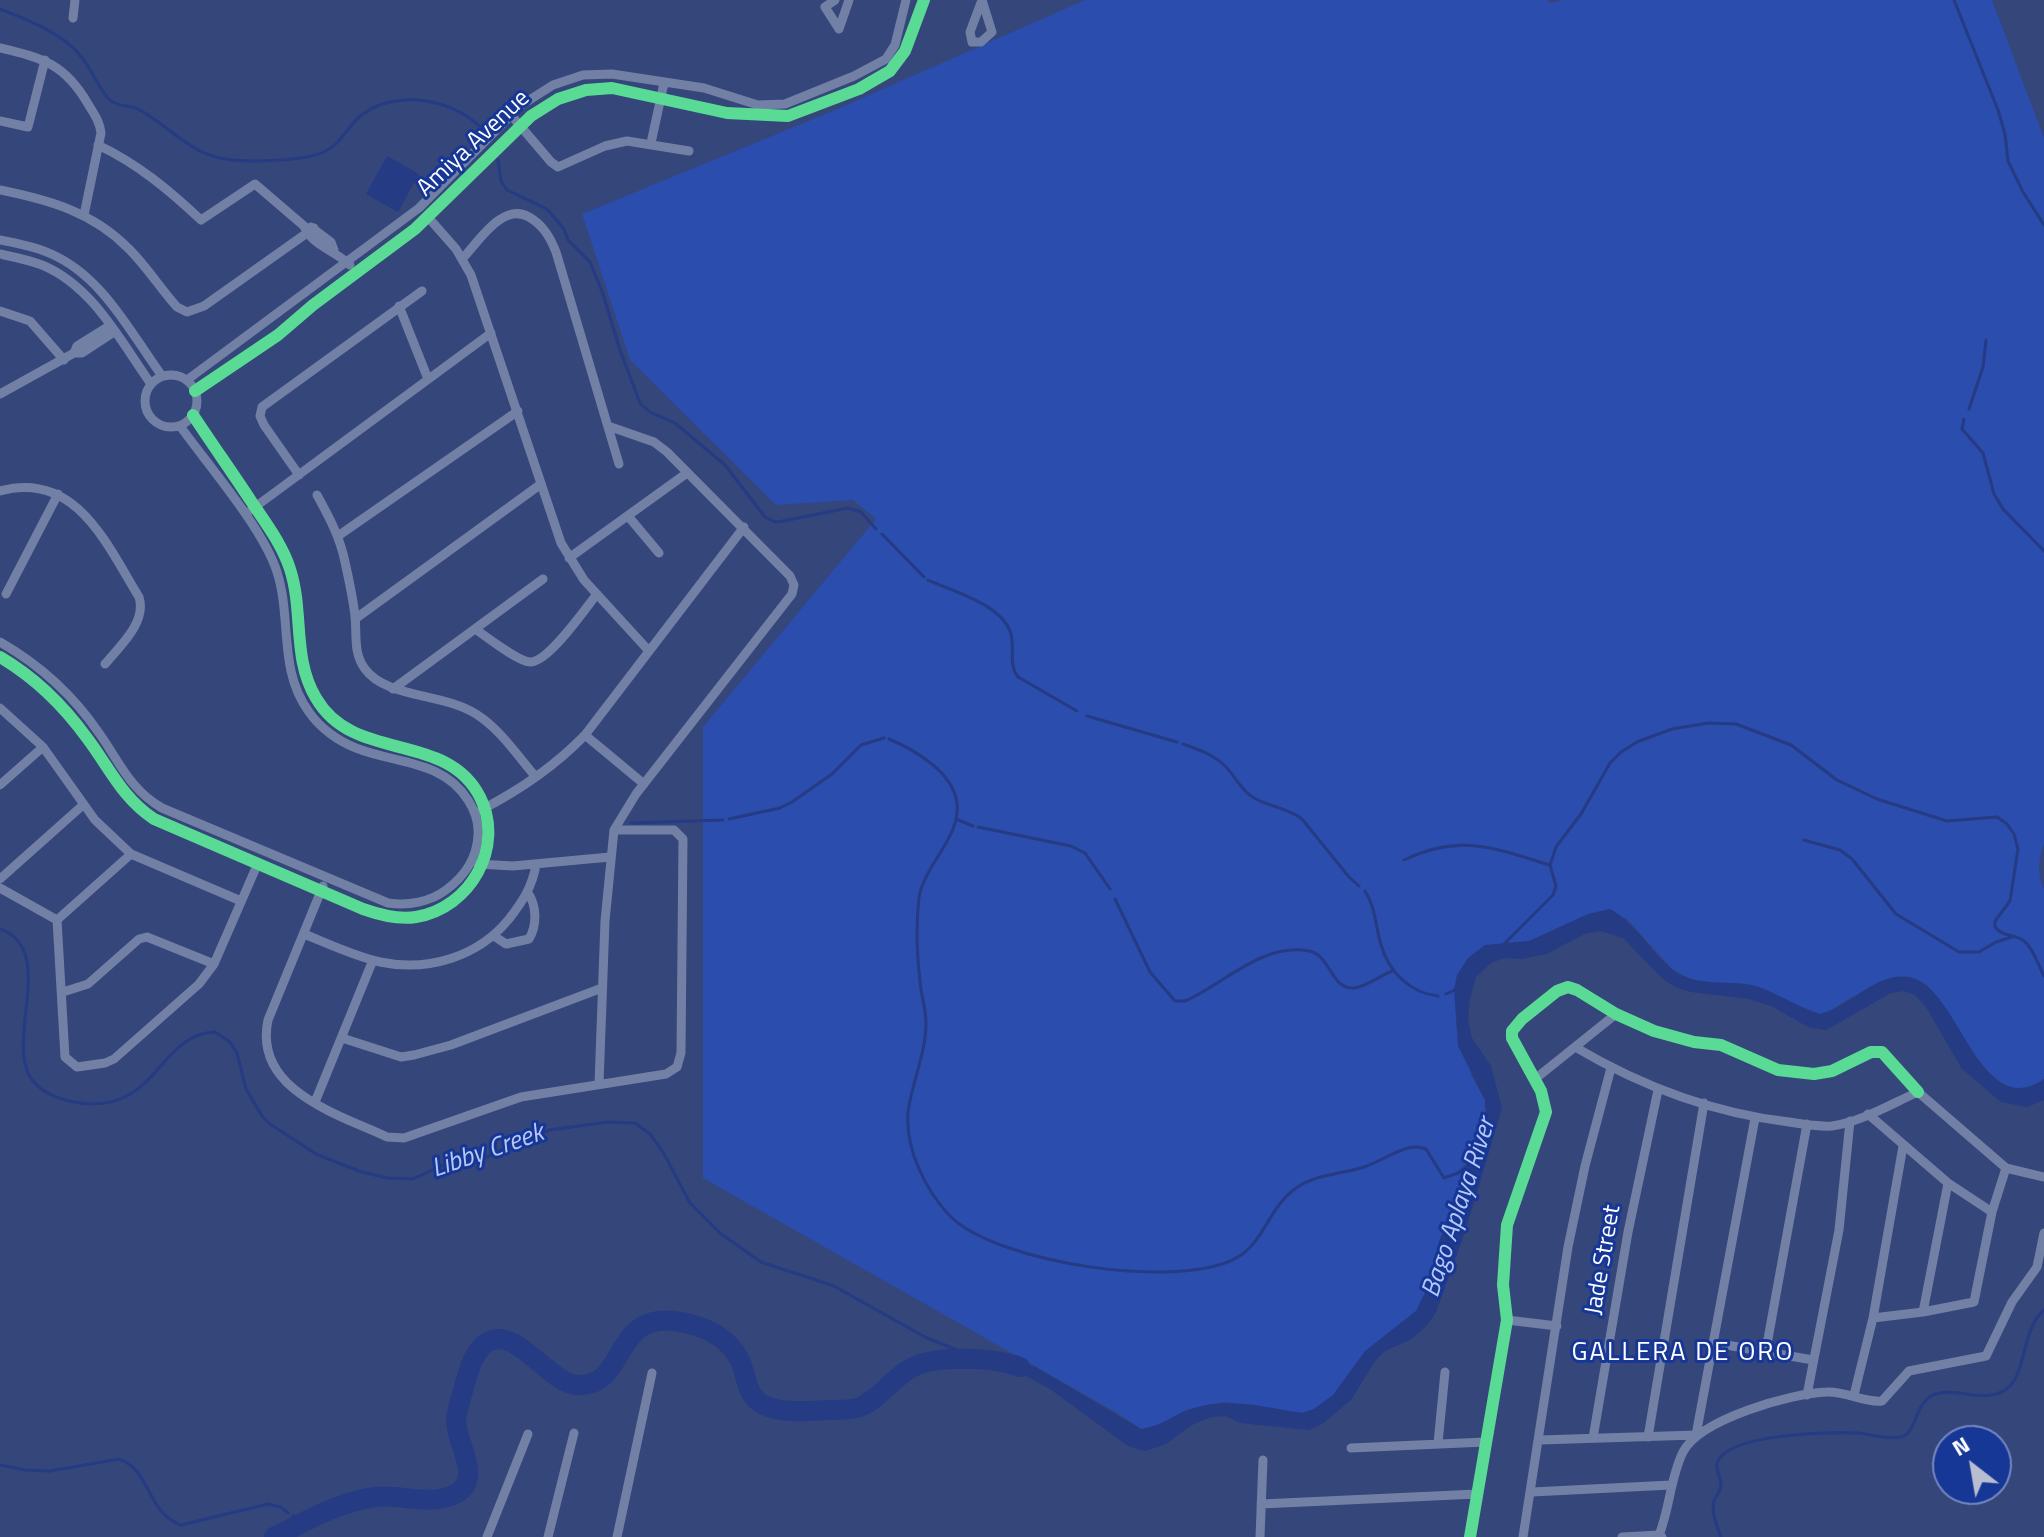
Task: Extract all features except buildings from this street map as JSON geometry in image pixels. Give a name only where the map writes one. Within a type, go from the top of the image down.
[{"type":"street","points":[[73,18],[75,0]]},
{"type":"street","points":[[835,0],[825,7],[839,29],[849,0]]},
{"type":"street","points":[[906,0],[895,45],[886,59],[895,66],[909,41],[924,0]]},
{"type":"street","points":[[0,48],[45,60],[68,76],[78,86],[100,125],[84,215]]},
{"type":"street","name":"Amiya Avenue","points":[[195,391],[286,330],[313,305],[429,218],[521,126],[548,104],[586,90],[612,88],[705,109],[757,110],[797,100],[866,71],[886,59]]},
{"type":"street","points":[[0,121],[28,127],[45,60]]},
{"type":"street","name":"Amiya Avenue","points":[[187,380],[419,208],[511,115],[541,91],[583,75],[625,75],[716,91],[777,118],[801,113],[872,83],[895,66]]},
{"type":"street","points":[[651,143],[664,83]]},
{"type":"street","points":[[511,115],[558,167],[617,142],[651,143],[689,151]]},
{"type":"street","points":[[98,145],[150,174],[201,220],[255,184],[308,229],[325,248],[334,250],[348,262],[356,273]]},
{"type":"street","points":[[0,190],[57,203],[84,215],[130,250],[186,316],[308,229]]},
{"type":"street","points":[[419,208],[463,258],[471,275],[561,543],[597,594],[649,651]]},
{"type":"street","points":[[463,258],[502,218],[512,212],[537,222],[546,232],[556,252],[619,464]]},
{"type":"street","points":[[0,240],[49,253],[88,278],[107,299],[162,376]]},
{"type":"street","points":[[0,254],[43,266],[88,297],[151,384]]},
{"type":"street","points":[[299,475],[257,412],[422,291]]},
{"type":"street","points":[[399,306],[428,379]]},
{"type":"street","points":[[0,311],[30,321],[64,360]]},
{"type":"street","points":[[0,394],[64,360],[74,353],[77,346],[112,329]]},
{"type":"street","points":[[245,515],[491,333]]},
{"type":"street","points":[[175,375],[187,380],[195,391],[197,404],[193,415],[180,426],[162,427],[149,416],[144,400],[151,384],[162,376],[175,375]]},
{"type":"street","points":[[338,536],[518,411]]},
{"type":"street","points":[[0,657],[55,698],[87,737],[121,790],[139,810],[154,819],[376,913],[417,917],[459,896],[483,865],[487,853],[490,828],[485,808],[469,780],[452,765],[428,755],[363,738],[348,731],[326,713],[309,685],[303,667],[290,568],[273,533],[193,415]]},
{"type":"street","points":[[0,642],[44,671],[64,690],[99,732],[133,786],[151,802],[377,900],[401,905],[442,893],[461,876],[470,863],[478,840],[478,822],[464,794],[446,776],[425,766],[346,744],[324,729],[308,712],[289,671],[277,571],[245,515],[180,426]]},
{"type":"street","points":[[599,1084],[602,988],[614,830],[644,784],[794,590],[790,576],[744,527],[654,442],[608,426]]},
{"type":"street","points":[[569,558],[687,473]]},
{"type":"street","points":[[355,619],[541,484]]},
{"type":"street","points":[[0,491],[34,487],[58,494],[79,508],[139,597],[142,607],[131,632],[105,664]]},
{"type":"street","points":[[6,594],[58,494]]},
{"type":"street","points":[[317,495],[338,536],[355,619],[357,655],[364,668],[383,685],[430,696],[477,714],[493,727],[535,776]]},
{"type":"street","points":[[628,516],[659,553]]},
{"type":"street","points":[[474,813],[535,776],[585,735],[744,527]]},
{"type":"street","points":[[393,689],[543,579]]},
{"type":"street","points":[[475,629],[520,658],[536,664],[597,594]]},
{"type":"street","points":[[0,708],[43,747],[83,805],[106,832],[131,854],[241,901]]},
{"type":"street","points":[[585,735],[644,784]]},
{"type":"street","points":[[0,785],[43,747]]},
{"type":"street","points":[[0,879],[83,805]]},
{"type":"street","points":[[326,879],[268,1020],[265,1043],[274,1066],[295,1092],[387,1137],[404,1138],[521,1097],[666,1074],[677,1067],[681,1053],[683,839],[674,830],[614,830]]},
{"type":"street","points":[[57,920],[67,1061],[77,1067],[105,1063],[124,1052],[191,992],[214,964],[263,851]]},
{"type":"street","points":[[57,920],[131,854]]},
{"type":"street","points":[[470,863],[536,865],[610,857]]},
{"type":"street","points":[[304,934],[373,960],[434,964],[460,955],[494,936],[528,893],[536,865]]},
{"type":"street","points":[[0,888],[57,920]]},
{"type":"street","points":[[494,936],[506,944],[529,939],[533,930],[534,904],[528,893]]},
{"type":"street","points":[[63,992],[88,984],[139,939],[147,937],[214,964]]},
{"type":"street","points":[[315,1102],[373,960]]},
{"type":"street","points":[[1470,1537],[1507,1320],[1503,1285],[1507,1225],[1546,1112],[1545,1101],[1512,1038],[1512,1031],[1557,991],[1568,987],[1577,990],[1616,1014],[1668,1037],[1721,1045],[1778,1070],[1814,1074],[1832,1071],[1871,1052],[1882,1052],[1918,1092],[2006,1168],[2044,1177]]},
{"type":"street","points":[[342,1038],[401,1057],[414,1055],[451,1045],[602,988]]},
{"type":"street","points":[[1535,1079],[1616,1014]]},
{"type":"street","points":[[1575,1047],[1658,1090],[1755,1118],[1827,1126],[1850,1121],[1918,1092]]},
{"type":"street","points":[[1523,1537],[1568,1247],[1611,1068]]},
{"type":"street","name":"Jade Street","points":[[1593,1438],[1628,1232],[1658,1090]]},
{"type":"street","points":[[1648,1437],[1704,1103]]},
{"type":"street","points":[[1868,1114],[1948,1183],[1992,1212]]},
{"type":"street","points":[[1622,1537],[1660,1536],[1671,1485],[1682,1455],[1696,1435],[1755,1118]]},
{"type":"street","points":[[1807,1395],[1839,1230],[1850,1121]]},
{"type":"street","points":[[1766,1350],[1807,1124]]},
{"type":"street","points":[[1854,1395],[1873,1318],[1903,1146]]},
{"type":"street","points":[[1873,1318],[1974,1302],[1992,1212],[2006,1168]]},
{"type":"street","points":[[1923,1312],[1948,1183]]},
{"type":"street","points":[[1540,1440],[1696,1435],[1732,1416],[1826,1392],[1882,1401],[1909,1371],[1986,1356],[2012,1302],[2041,1268],[2044,1233]]},
{"type":"street","points":[[1507,1320],[1557,1326]]},
{"type":"street","points":[[1715,1343],[1813,1360]]},
{"type":"street","points":[[1438,1443],[1445,1372]]},
{"type":"street","points":[[617,1537],[652,1373]]},
{"type":"street","points":[[548,1537],[574,1433]]},
{"type":"street","points":[[487,1537],[528,1434]]},
{"type":"street","points":[[1351,1448],[1485,1442]]},
{"type":"street","points":[[1260,1537],[1263,1460]]},
{"type":"street","points":[[1532,1492],[1671,1485]]},
{"type":"street","points":[[1261,1504],[1477,1494]]},
{"type":"shaded area","points":[[1085,0],[1546,0],[1550,3],[1563,0],[1992,0],[2044,138],[2044,844],[2039,867],[2044,889],[2044,1079],[2021,1089],[2007,1086],[1994,1077],[1968,1046],[1926,984],[1851,997],[1820,1014],[1746,984],[1691,979],[1673,970],[1626,918],[1558,930],[1529,941],[1506,943],[1457,975],[1471,1075],[1485,1100],[1486,1117],[1466,1167],[1461,1193],[1439,1241],[1434,1275],[1416,1311],[1397,1326],[1333,1395],[1314,1409],[1302,1413],[1225,1402],[1186,1410],[1160,1426],[1141,1429],[703,1178],[703,727],[876,519],[853,500],[776,505],[630,360],[582,214],[833,111]]},
{"type":"water","points":[[387,156],[419,174],[398,212],[366,194]]},
{"type":"water","name":"Bago Aplaya River","points":[[1610,909],[1628,922],[1664,962],[1680,974],[1707,982],[1755,986],[1820,1014],[1885,980],[1909,977],[1927,986],[1942,1003],[1986,1069],[2002,1083],[2021,1088],[2044,1079],[2044,1100],[2027,1107],[2001,1102],[1962,1069],[1926,1007],[1915,995],[1904,991],[1891,993],[1826,1030],[1808,1027],[1771,1006],[1749,999],[1678,988],[1664,980],[1623,938],[1600,931],[1584,934],[1547,954],[1521,959],[1504,958],[1491,963],[1476,977],[1468,1021],[1472,1038],[1491,1066],[1502,1108],[1465,1232],[1436,1312],[1428,1324],[1412,1339],[1385,1351],[1375,1361],[1351,1400],[1322,1424],[1309,1430],[1240,1423],[1226,1416],[1211,1417],[1192,1425],[1166,1444],[1145,1451],[1128,1446],[1050,1389],[994,1359],[1034,1366],[1141,1429],[1188,1410],[1216,1404],[1245,1404],[1302,1413],[1314,1409],[1333,1395],[1365,1351],[1416,1311],[1434,1275],[1439,1241],[1461,1193],[1466,1167],[1486,1117],[1485,1100],[1458,1046],[1454,990],[1457,975],[1468,958],[1485,945],[1529,941],[1588,914]]},
{"type":"waterway","points":[[1954,0],[1998,110],[2008,161],[2044,225]]},
{"type":"waterway","points":[[0,9],[66,42],[83,59],[110,100],[138,109],[194,148],[218,158],[266,161],[315,155],[335,145],[363,114],[393,101],[427,101],[444,105],[460,112],[485,132]]},
{"type":"waterway","points":[[498,160],[501,181],[507,190],[547,209],[564,229],[568,240],[590,262],[640,403],[650,412],[675,423],[725,465],[765,517],[775,522],[848,508],[861,512],[876,529]]},
{"type":"waterway","points":[[1969,409],[1983,367],[1986,340]]},
{"type":"waterway","points":[[1964,419],[1962,429],[1983,453],[1994,494],[2003,509],[2044,551]]},
{"type":"waterway","points":[[882,534],[924,577]]},
{"type":"waterway","points":[[928,580],[976,600],[998,615],[1011,634],[1013,667],[1018,677],[1077,711]]},
{"type":"waterway","points":[[1087,716],[1177,742]]},
{"type":"waterway","points":[[1503,945],[1553,895],[1556,886],[1550,865],[1556,847],[1581,814],[1610,763],[1621,752],[1637,742],[1672,729],[1708,723],[1736,724],[1791,745],[1837,780],[1877,799],[1947,821],[1997,817],[2007,824],[2018,849],[2010,901],[1995,921],[1995,927],[2027,944],[2044,976]]},
{"type":"waterway","points":[[729,819],[780,808],[792,802],[832,774],[861,745],[884,738]]},
{"type":"waterway","name":"Bago Aplaya River","points":[[889,739],[910,749],[941,772],[957,803],[954,827],[928,873],[919,897],[918,961],[926,1023],[924,1045],[908,1112],[908,1126],[913,1154],[932,1194],[950,1216],[973,1233],[1046,1259],[1090,1267],[1175,1272],[1211,1267],[1238,1257],[1254,1243],[1283,1199],[1316,1178],[1364,1167],[1413,1147],[1426,1149],[1444,1178],[1467,1166]]},
{"type":"waterway","points":[[1183,744],[1219,761],[1254,798],[1302,819],[1359,886]]},
{"type":"waterway","points":[[956,819],[973,826]]},
{"type":"waterway","points":[[631,823],[723,820]]},
{"type":"waterway","points":[[978,827],[1071,846],[1085,853],[1110,889]]},
{"type":"waterway","points":[[1804,840],[1840,850],[1852,859],[1896,914],[1959,952],[1979,952],[2012,937]]},
{"type":"waterway","points":[[1404,860],[1424,852],[1460,845],[1494,849],[1550,865]]},
{"type":"waterway","points":[[1365,891],[1389,964],[1410,986],[1438,996]]},
{"type":"waterway","points":[[1115,899],[1150,972],[1175,1001],[1185,1001],[1200,994],[1260,958],[1292,950],[1309,951],[1322,958],[1335,978],[1346,987],[1363,985],[1394,970]]},
{"type":"waterway","name":"Libby Creek","points":[[0,929],[16,939],[25,954],[28,994],[24,1058],[32,1080],[51,1095],[69,1101],[98,1104],[121,1099],[153,1075],[180,1046],[195,1036],[215,1032],[230,1042],[237,1053],[246,1089],[270,1124],[316,1154],[387,1178],[413,1179],[452,1161],[484,1158],[549,1130],[608,1122],[635,1123],[650,1134],[663,1152],[690,1203],[720,1233],[761,1262],[834,1286],[925,1337],[979,1359]]},
{"type":"waterway","points":[[1446,994],[1457,989]]},
{"type":"waterway","points":[[1721,1537],[1713,1506],[1721,1485],[1717,1464],[1727,1452],[1761,1440],[1805,1434],[1858,1433],[1901,1437],[1910,1430],[1922,1405],[1933,1395],[1950,1392],[1988,1395],[2005,1390],[2017,1374],[2031,1329],[2044,1310]]},
{"type":"waterway","points":[[274,1537],[361,1499],[435,1500],[453,1495],[463,1488],[468,1471],[457,1429],[457,1414],[473,1360],[485,1344],[497,1339],[524,1350],[564,1381],[577,1385],[593,1383],[605,1375],[640,1328],[654,1322],[674,1321],[693,1325],[720,1337],[734,1351],[750,1390],[758,1401],[771,1408],[788,1411],[860,1407],[906,1371],[924,1363],[981,1359],[1020,1367]]},
{"type":"waterway","points":[[0,1465],[50,1471],[119,1459],[137,1472],[161,1511],[181,1525],[268,1504],[281,1507],[288,1513]]},
{"type":"waterway","points":[[293,1516],[304,1523]]},
{"type":"cycle path","points":[[195,391],[278,335],[415,229],[531,116],[558,99],[586,90],[612,88],[727,113],[788,116],[859,89],[890,71],[905,51],[924,0]]},
{"type":"cycle path","points":[[0,657],[25,673],[58,703],[133,802],[154,819],[382,915],[409,918],[436,911],[467,888],[478,872],[488,835],[487,816],[480,797],[465,776],[445,763],[353,732],[333,718],[316,698],[304,667],[297,602],[287,560],[193,415]]},
{"type":"cycle path","points":[[1470,1537],[1507,1320],[1503,1285],[1507,1225],[1546,1112],[1541,1091],[1512,1038],[1512,1031],[1522,1019],[1557,991],[1568,987],[1654,1031],[1694,1042],[1721,1045],[1778,1070],[1814,1074],[1832,1071],[1871,1052],[1882,1052],[1918,1092]]},
{"type":"district","name":"GALLERA DE ORO","points":[[1683,1354]]}]
